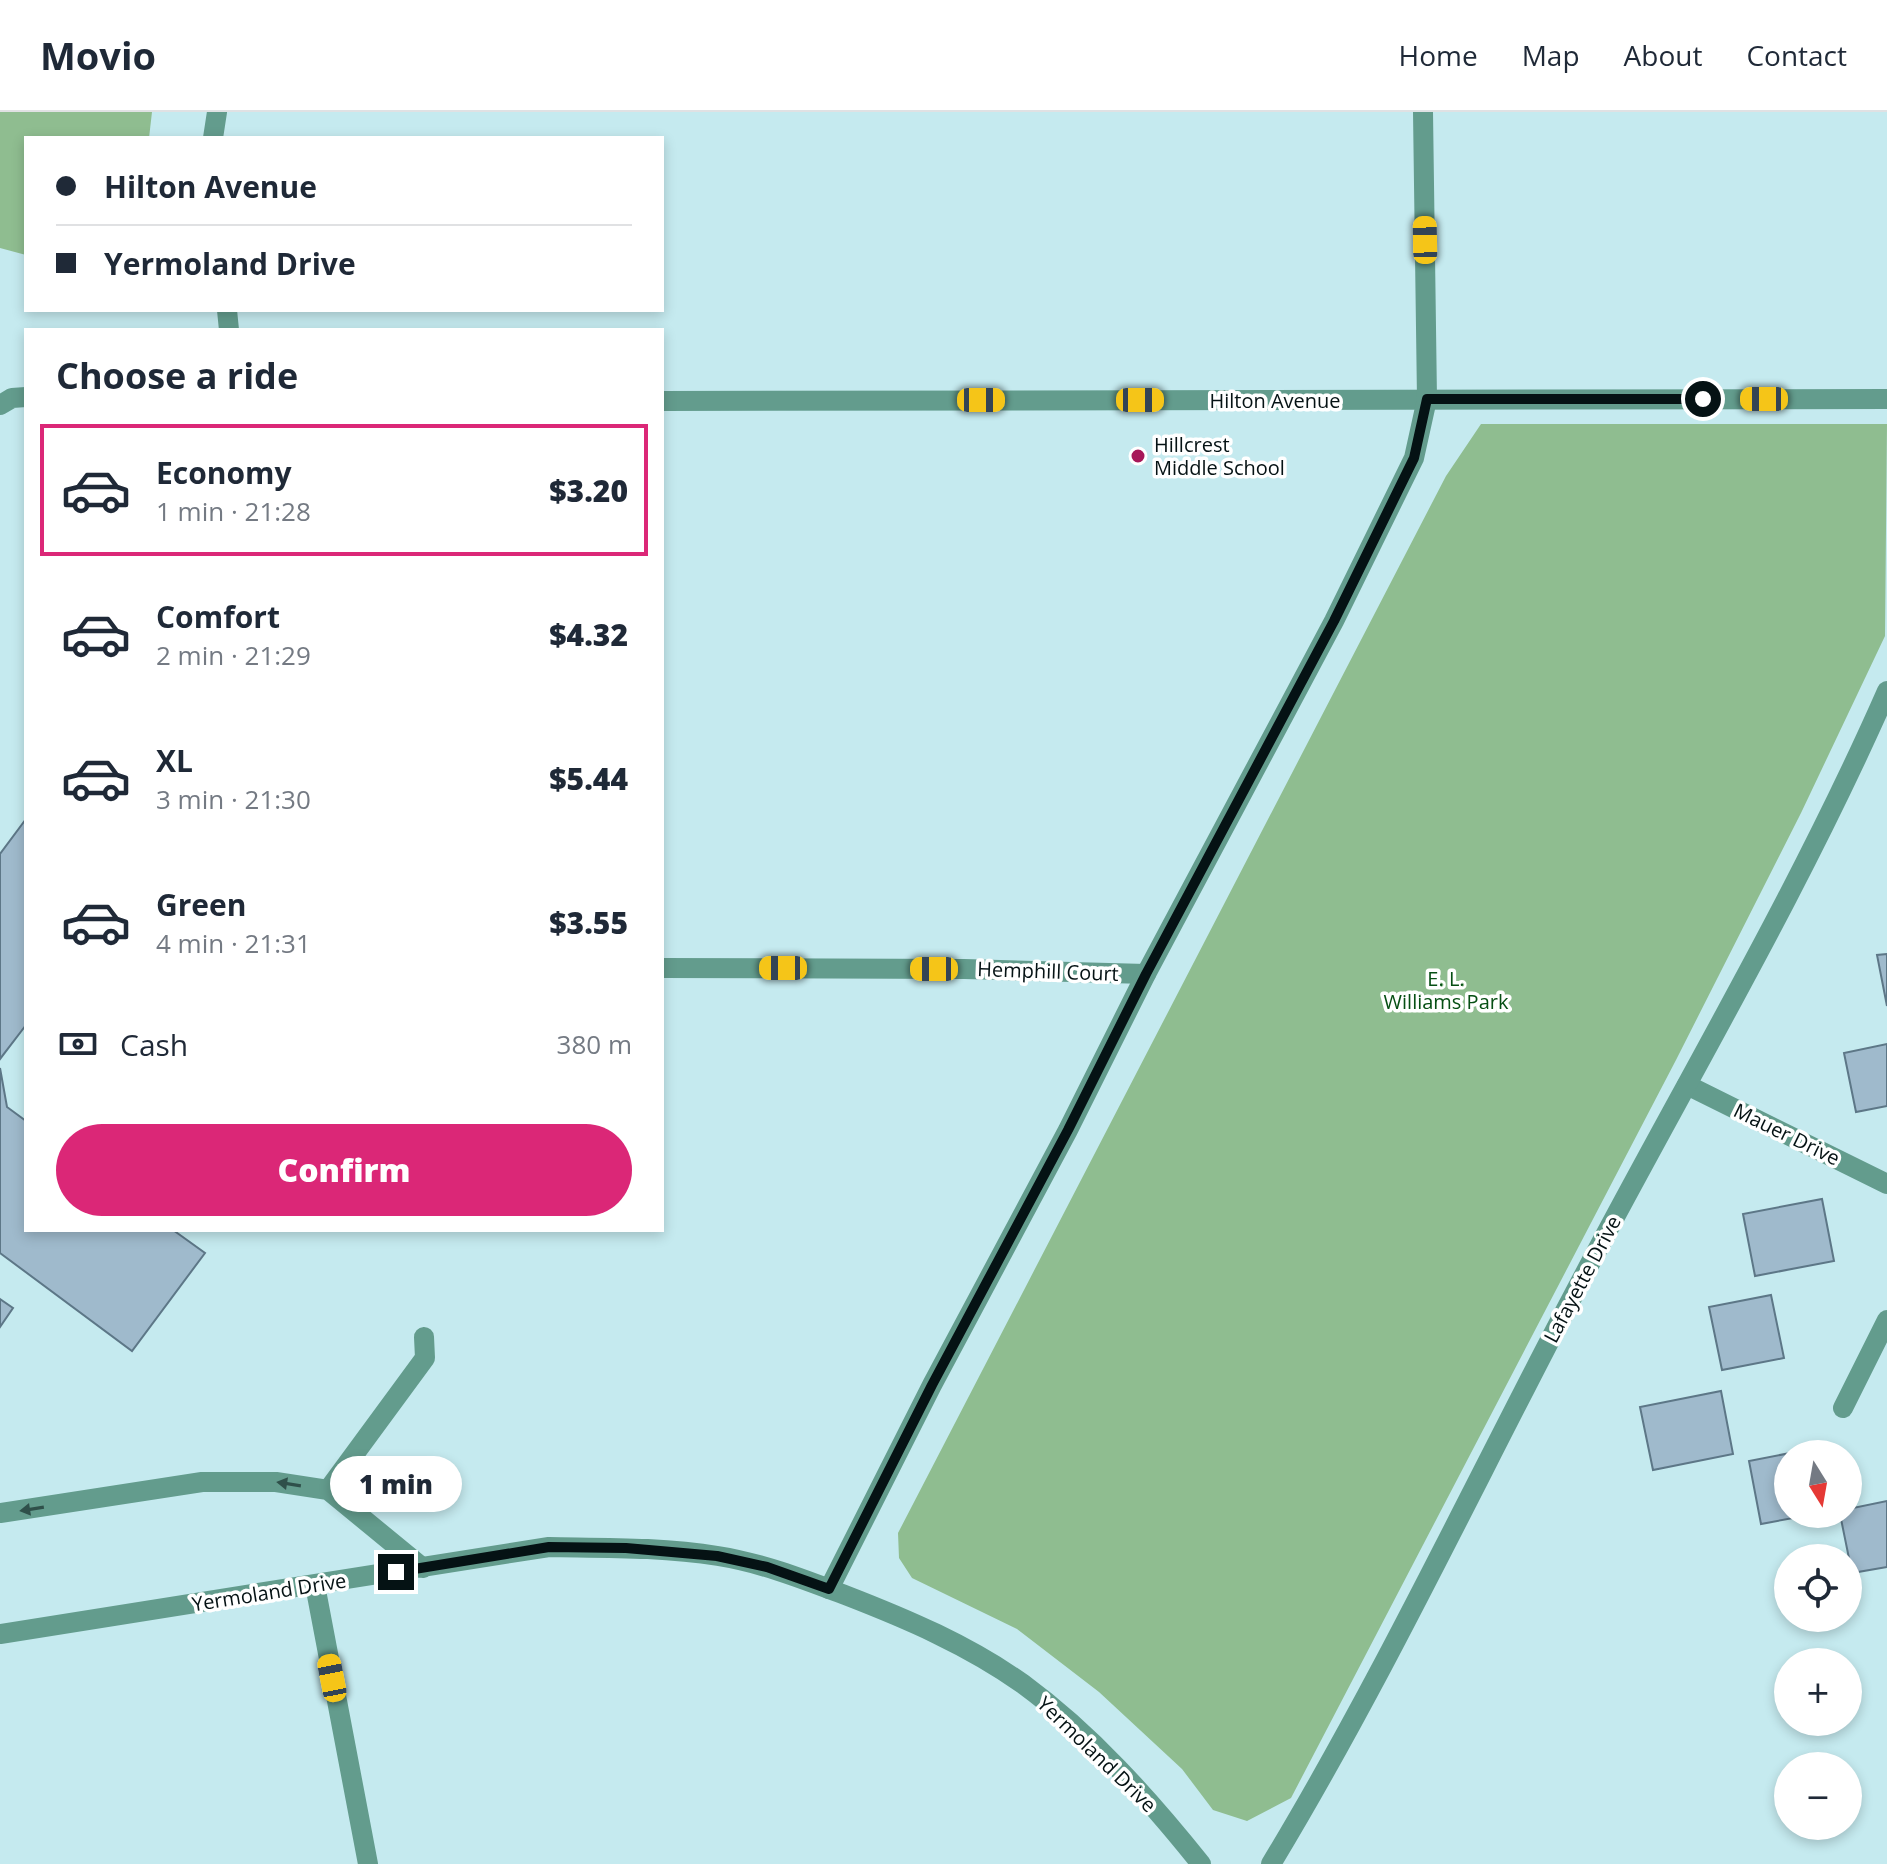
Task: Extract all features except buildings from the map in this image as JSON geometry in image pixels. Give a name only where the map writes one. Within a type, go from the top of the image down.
[{"type":"street","points":[[213,136],[217,112]]},
{"type":"street","points":[[829,1589],[1146,974],[1334,621],[1414,458],[1427,399],[1423,112]]},
{"type":"street","points":[[0,405],[12,398],[24,397]]},
{"type":"street","name":"Hilton Avenue","points":[[664,401],[1887,399]]},
{"type":"street","name":"Lafayette Drive","points":[[1271,1864],[1326,1773],[1574,1293],[1783,906],[1887,691]]},
{"type":"street","name":"Hemphill Court","points":[[664,968],[964,969],[1146,974]]},
{"type":"street","name":"Mauer Drive","points":[[1687,1085],[1887,1184]]},
{"type":"street","points":[[1843,1408],[1887,1320]]},
{"type":"street","points":[[328,1490],[425,1358],[424,1337]]},
{"type":"street","points":[[0,1513],[202,1482],[276,1482],[328,1490],[423,1568]]},
{"type":"street","name":"Yermoland Drive","points":[[0,1634],[549,1547],[626,1548],[717,1556],[767,1567],[910,1620],[1023,1684],[1114,1764],[1201,1864]]},
{"type":"street","points":[[315,1585],[368,1864]]},
{"type":"green space","points":[[0,112],[152,112],[149,136],[24,136],[24,254],[0,248]]},
{"type":"green space","name":"E. L. Williams Park","points":[[1481,424],[1887,424],[1885,636],[1801,813],[1676,1060],[1291,1798],[1247,1821],[1213,1810],[1182,1769],[1099,1692],[1017,1629],[912,1578],[899,1558],[898,1533],[1446,476]]},
{"type":"place","name":"Hillcrest Middle School","points":[[1138,456]]},
{"type":"route","points":[[396,1572],[549,1547],[626,1548],[717,1556],[767,1567],[829,1589],[1146,974],[1334,621],[1414,458],[1427,399],[1703,399]]}]
